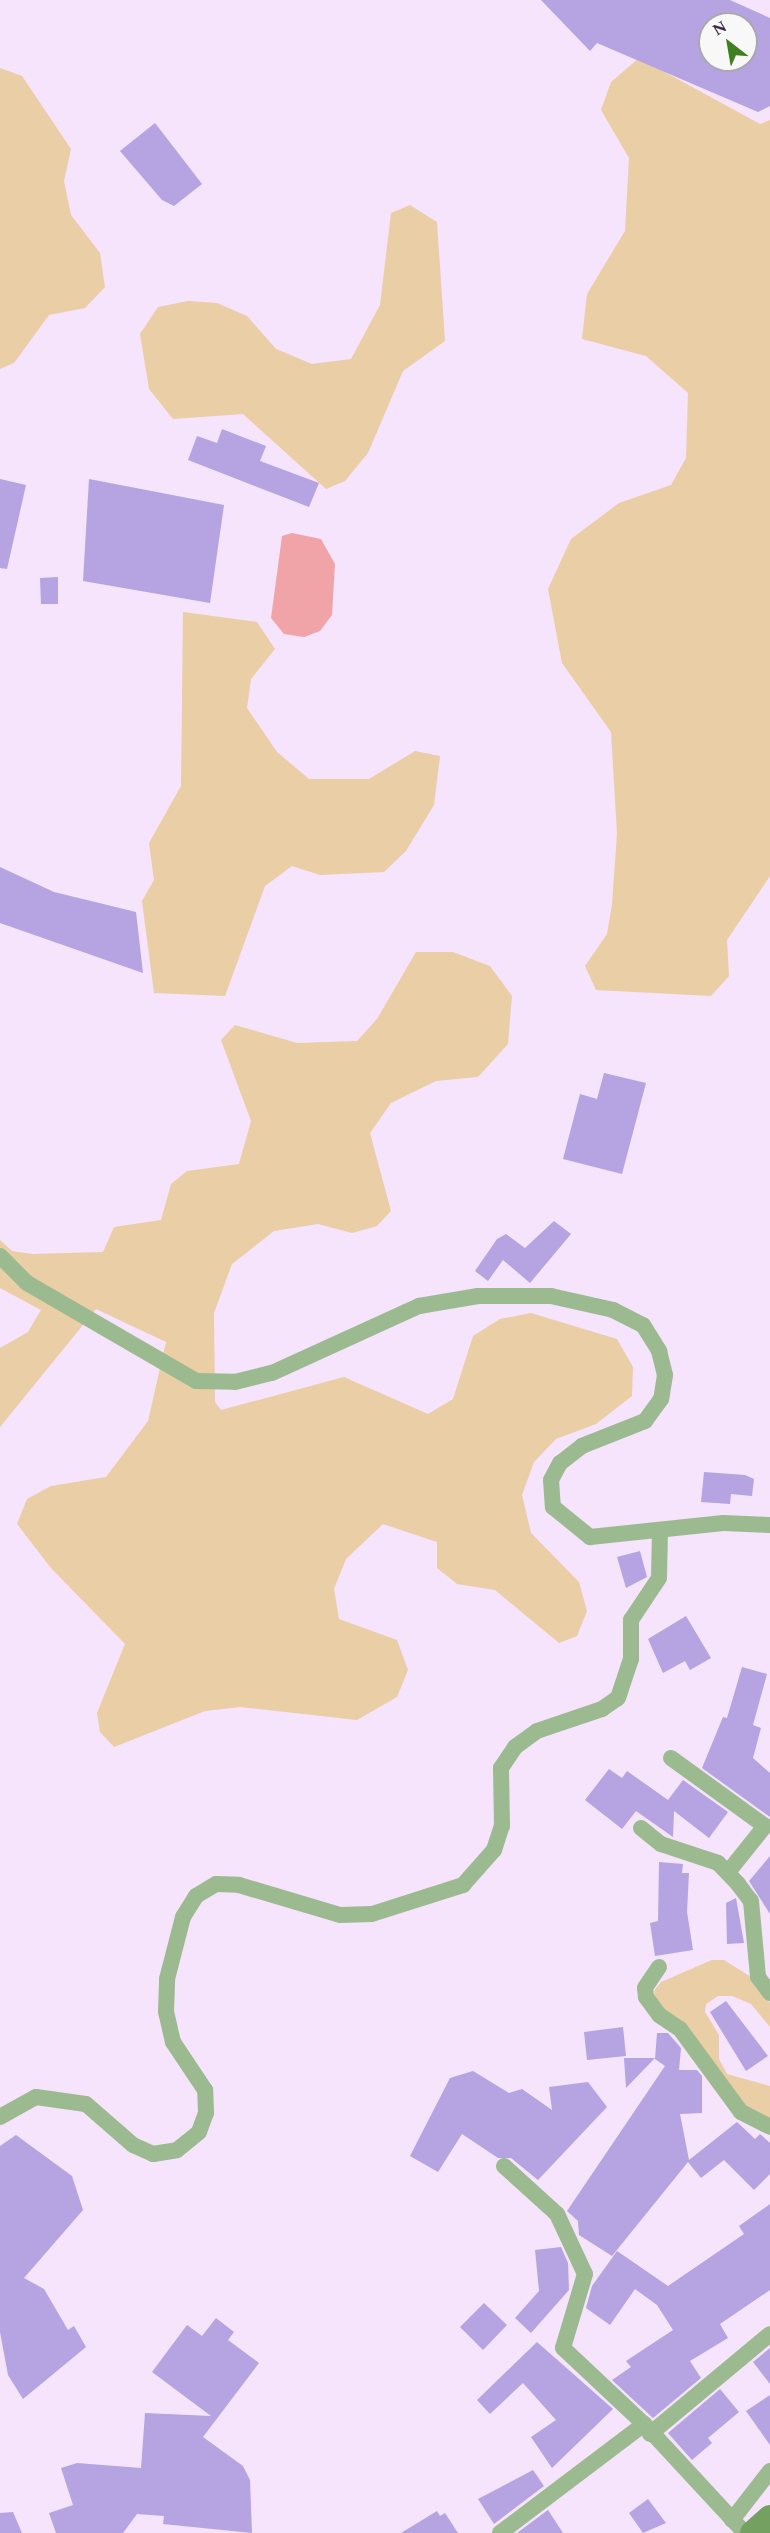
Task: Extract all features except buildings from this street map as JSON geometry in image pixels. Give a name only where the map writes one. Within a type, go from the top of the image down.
[{"type":"main road","points":[[752,2533],[770,2517]]},
{"type":"street","points":[[0,1256],[27,1283],[196,1381],[235,1382],[272,1373],[431,1304],[478,1296],[551,1296],[613,1310],[643,1325],[659,1351],[665,1375],[661,1399],[645,1421],[582,1446],[560,1463],[551,1480],[553,1507],[590,1537],[723,1523],[770,1525]]},
{"type":"street","points":[[0,2117],[36,2097],[86,2103],[133,2145],[153,2154],[177,2150],[199,2132],[206,2113],[205,2090],[173,2042],[166,2012],[167,1979],[180,1927],[196,1896],[216,1884],[239,1885],[340,1915],[372,1914],[463,1885],[494,1850],[502,1826],[501,1768],[514,1747],[537,1731],[602,1709],[618,1698],[630,1659],[631,1620],[659,1578],[660,1530]]},
{"type":"street","points":[[671,1758],[765,1826],[729,1871]]},
{"type":"street","points":[[641,1828],[661,1844],[729,1871],[751,1901],[758,1977],[770,1993]]},
{"type":"street","points":[[659,1967],[645,1988],[646,1997],[659,2015],[680,2029],[741,2112],[770,2127]]},
{"type":"street","points":[[504,2166],[557,2214],[585,2274],[563,2348],[647,2429],[745,2533]]},
{"type":"street","points":[[500,2533],[647,2429],[770,2334]]},
{"type":"street","points":[[732,2520],[770,2471]]},
{"type":"shaded area","points":[[639,58],[760,124],[770,120],[770,876],[727,940],[729,976],[711,996],[596,990],[585,966],[607,934],[612,904],[617,834],[611,732],[562,663],[548,589],[571,539],[619,503],[671,485],[686,458],[688,393],[646,356],[582,339],[587,294],[625,231],[629,158],[601,110],[611,82]]},
{"type":"shaded area","points":[[0,68],[22,76],[71,149],[64,181],[71,215],[100,253],[105,287],[85,308],[49,315],[14,363],[0,369]]},
{"type":"shaded area","points":[[410,205],[437,222],[445,341],[403,371],[368,453],[345,481],[326,489],[243,414],[173,419],[149,389],[140,334],[158,307],[188,301],[217,303],[247,316],[276,349],[312,364],[351,359],[380,305],[391,213]]},
{"type":"shaded area","points":[[292,533],[321,539],[335,564],[332,615],[320,631],[304,637],[284,634],[271,618],[282,536]]},
{"type":"shaded area","points":[[183,612],[257,622],[275,649],[251,679],[247,708],[277,752],[309,779],[369,779],[415,751],[440,756],[434,805],[406,851],[384,872],[320,875],[292,866],[265,886],[225,996],[154,993],[142,901],[154,880],[149,843],[181,786]]},
{"type":"shaded area","points":[[416,952],[453,952],[490,966],[512,996],[508,1044],[478,1077],[436,1081],[391,1103],[370,1133],[391,1211],[377,1226],[352,1233],[318,1224],[274,1231],[232,1264],[214,1313],[215,1402],[221,1410],[344,1377],[428,1414],[453,1399],[473,1336],[500,1319],[531,1313],[617,1339],[633,1367],[632,1396],[596,1424],[556,1439],[534,1462],[522,1495],[531,1533],[579,1582],[587,1611],[577,1636],[559,1643],[495,1590],[457,1584],[437,1568],[437,1542],[383,1524],[346,1559],[334,1589],[339,1619],[397,1640],[408,1670],[397,1697],[357,1720],[240,1707],[205,1711],[114,1747],[100,1732],[97,1713],[125,1644],[51,1568],[17,1524],[27,1499],[51,1486],[106,1477],[148,1421],[166,1342],[96,1309],[0,1427],[0,1348],[28,1332],[41,1310],[0,1288],[0,1240],[12,1251],[32,1254],[103,1252],[114,1227],[161,1220],[171,1184],[187,1171],[239,1164],[251,1121],[221,1040],[235,1025],[297,1043],[357,1041],[377,1019]]},
{"type":"shaded area","points":[[712,1960],[724,1960],[751,1977],[770,2003],[770,2027],[751,2004],[732,1996],[718,1996],[706,2004],[705,2012],[719,2035],[719,2059],[727,2074],[770,2086],[770,2120],[746,2110],[688,2030],[656,2002],[654,1991],[661,1982]]}]
